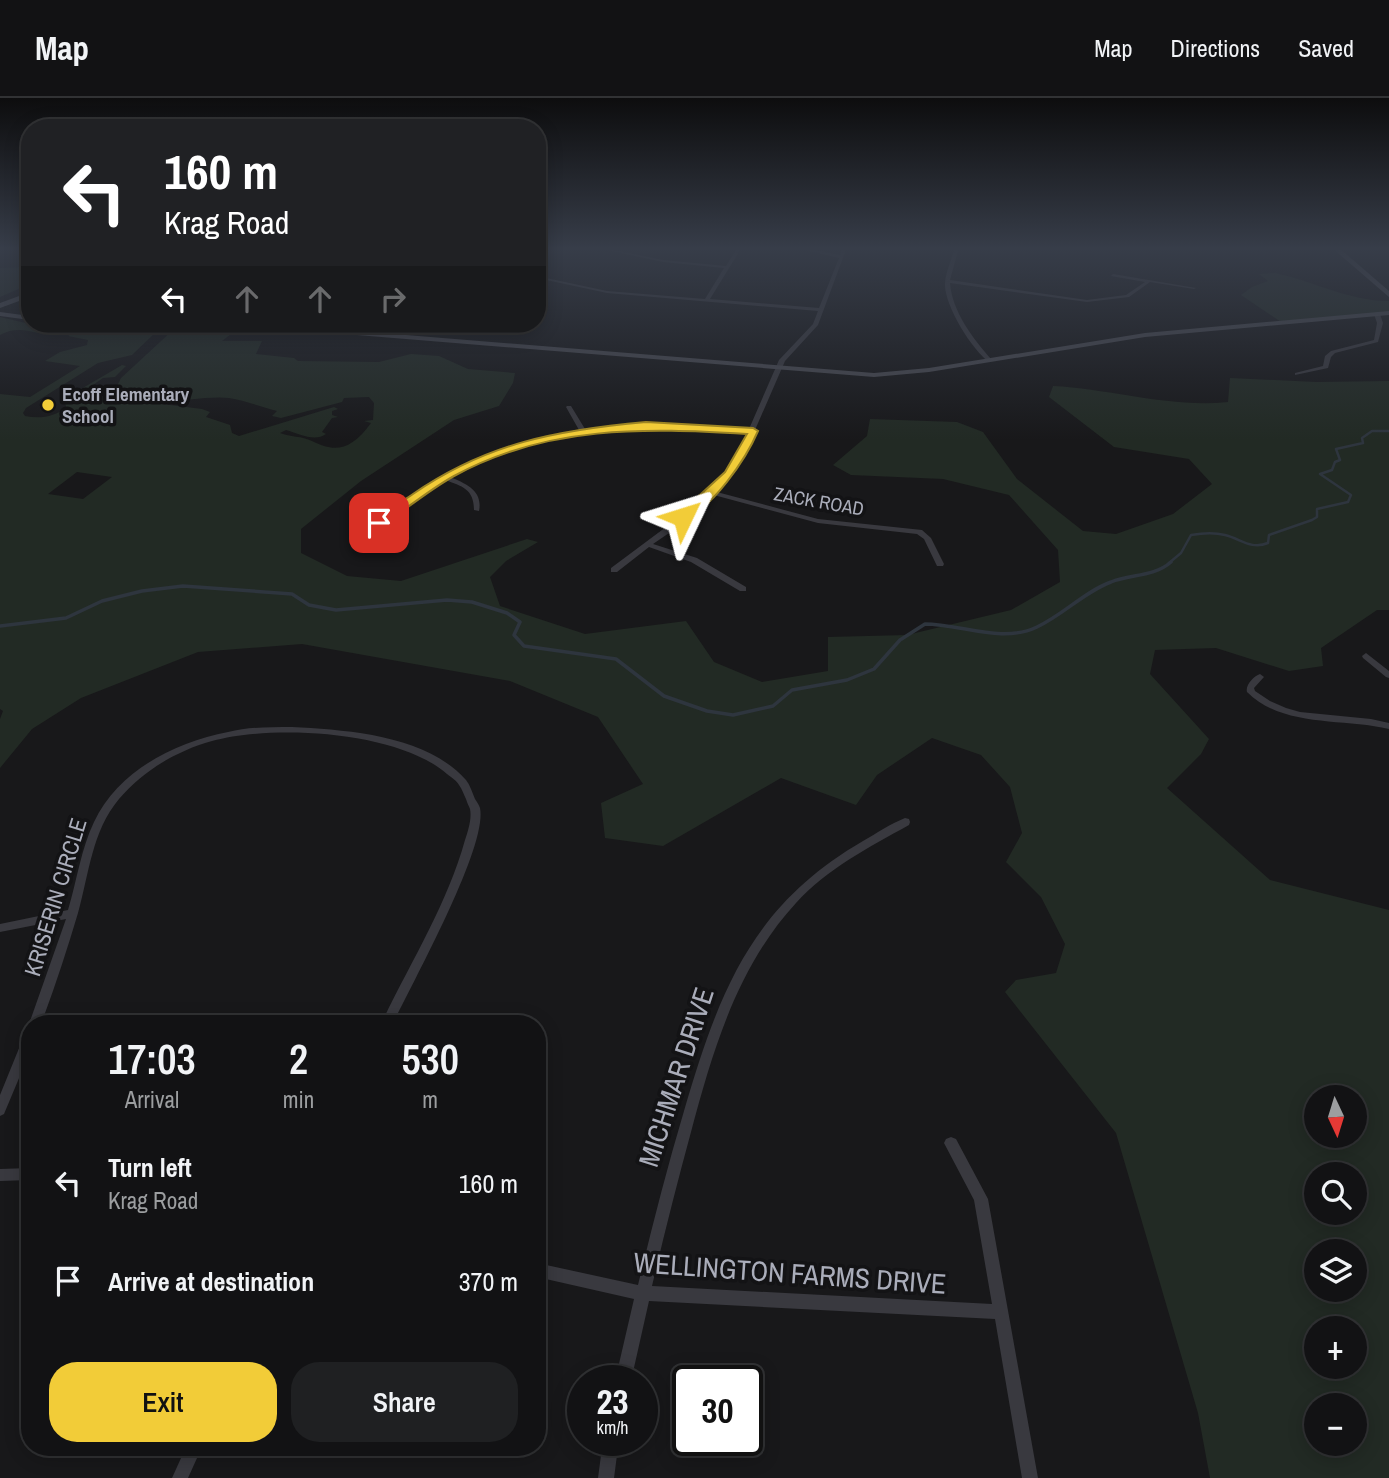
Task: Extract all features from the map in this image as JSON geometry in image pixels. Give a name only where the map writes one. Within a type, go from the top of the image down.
[{"type":"street","points":[[614,570],[649,545],[711,492],[737,464],[779,368],[788,353],[813,328],[820,311]]},
{"type":"street","points":[[958,311],[974,343],[989,360]]},
{"type":"street","points":[[356,333],[885,375],[1145,335],[1389,313]]},
{"type":"street","points":[[0,314],[21,317]]},
{"type":"street","points":[[1297,374],[1326,367],[1330,362],[1328,356],[1333,352],[1376,341],[1380,323],[1377,314]]},
{"type":"street","points":[[569,407],[583,431]]},
{"type":"street","points":[[379,523],[444,477],[505,449],[583,431],[664,425],[753,431]]},
{"type":"street","points":[[444,477],[475,493],[477,510]]},
{"type":"street","name":"ZACK ROAD","points":[[711,492],[803,518],[922,534],[940,564]]},
{"type":"street","points":[[649,545],[694,560],[743,589]]},
{"type":"street","points":[[1367,656],[1389,675]]},
{"type":"street","points":[[1260,677],[1250,688],[1251,692],[1297,716],[1321,720],[1365,720],[1389,726]]},
{"type":"street","name":"KRISERIN CIRCLE","points":[[38,1015],[50,985],[72,913],[91,838],[105,809],[132,779],[168,755],[208,739],[269,729],[340,734],[424,753],[463,780],[470,795],[475,821],[459,871],[391,1015]]},
{"type":"street","name":"MICHMAR DRIVE","points":[[627,1365],[667,1192],[713,1031],[738,974],[793,899],[853,851],[905,822]]},
{"type":"street","points":[[0,928],[72,913]]},
{"type":"street","points":[[0,1110],[21,1058]]},
{"type":"street","points":[[951,1143],[981,1199],[1030,1478]]},
{"type":"street","points":[[0,1175],[21,1174]]},
{"type":"street","name":"WELLINGTON FARMS DRIVE","points":[[546,1272],[642,1293],[1000,1312]]},
{"type":"street","points":[[180,1478],[190,1456]]},
{"type":"street","points":[[606,1478],[609,1456]]},
{"type":"shaded area","points":[[1265,311],[1389,311],[1389,312],[1281,322]]},
{"type":"shaded area","points":[[0,317],[21,322],[21,330],[0,335]]},
{"type":"shaded area","points":[[72,333],[155,333],[132,355],[98,363],[26,408],[23,413],[25,416],[42,417],[57,413],[66,407],[65,401],[69,396],[122,365],[126,366],[115,377],[103,378],[86,390],[107,389],[107,397],[202,409],[210,412],[206,417],[230,425],[232,433],[239,436],[334,407],[338,409],[332,411],[332,415],[338,417],[332,418],[322,432],[326,434],[322,436],[307,436],[286,430],[280,433],[335,448],[356,440],[371,423],[364,421],[373,420],[374,403],[369,397],[344,398],[342,402],[281,418],[272,416],[277,411],[241,400],[217,397],[168,401],[137,400],[116,388],[121,378],[170,333],[232,333],[222,341],[262,341],[256,354],[294,358],[298,361],[379,362],[411,354],[439,356],[468,369],[515,373],[513,383],[499,406],[454,420],[361,481],[301,529],[301,553],[347,576],[401,581],[527,539],[538,542],[506,561],[490,577],[500,606],[585,634],[686,621],[714,662],[762,682],[828,671],[828,637],[907,635],[1011,610],[1060,582],[1058,550],[1009,495],[943,479],[851,475],[833,465],[867,436],[870,419],[957,422],[983,432],[1017,479],[1083,531],[1116,534],[1173,514],[1212,484],[1189,459],[1114,447],[1049,397],[1053,386],[1206,403],[1228,402],[1230,378],[1316,382],[1389,381],[1389,610],[1377,610],[1321,648],[1323,666],[1289,671],[1216,648],[1155,650],[1150,674],[1209,739],[1201,754],[1167,788],[1270,880],[1389,910],[1389,1478],[1210,1478],[1198,1413],[1116,1133],[1005,992],[1016,980],[1056,973],[1065,944],[1041,897],[1006,862],[1022,833],[1010,787],[981,755],[932,738],[877,775],[856,805],[781,778],[663,846],[605,838],[601,803],[643,784],[598,717],[510,681],[302,644],[198,652],[81,698],[32,729],[0,768],[0,719],[3,711],[0,709],[0,394],[30,397],[80,366],[45,361],[60,352],[87,345],[88,340],[68,336]],"holes":[[[77,472],[112,477],[83,499],[48,494]]]},
{"type":"shaded area","points":[[364,333],[406,333],[405,335]]},
{"type":"waterway","points":[[1169,563],[1181,553],[1191,535],[1217,533],[1251,545],[1262,545],[1268,543],[1269,535],[1317,517],[1317,509],[1348,502],[1351,495],[1320,474],[1332,470],[1335,462],[1340,460],[1336,449],[1363,443],[1362,438],[1372,431],[1389,431]]},
{"type":"waterway","points":[[0,626],[66,618],[102,601],[142,591],[183,586],[292,594],[309,605],[336,610],[447,600],[472,602],[507,613],[520,622],[514,635],[524,646],[616,659],[664,696],[707,711],[733,715],[773,706],[792,690],[847,680],[874,669],[900,640],[925,624],[996,634],[1024,632],[1047,622],[1101,586],[1119,579],[1150,573],[1171,562]]},
{"type":"place","name":"Ecoff Elementary School","points":[[48,405]]},
{"type":"route","points":[[379,523],[450,474],[505,449],[539,439],[583,431],[646,425],[709,426],[753,431],[742,456],[729,475],[683,517]]}]
